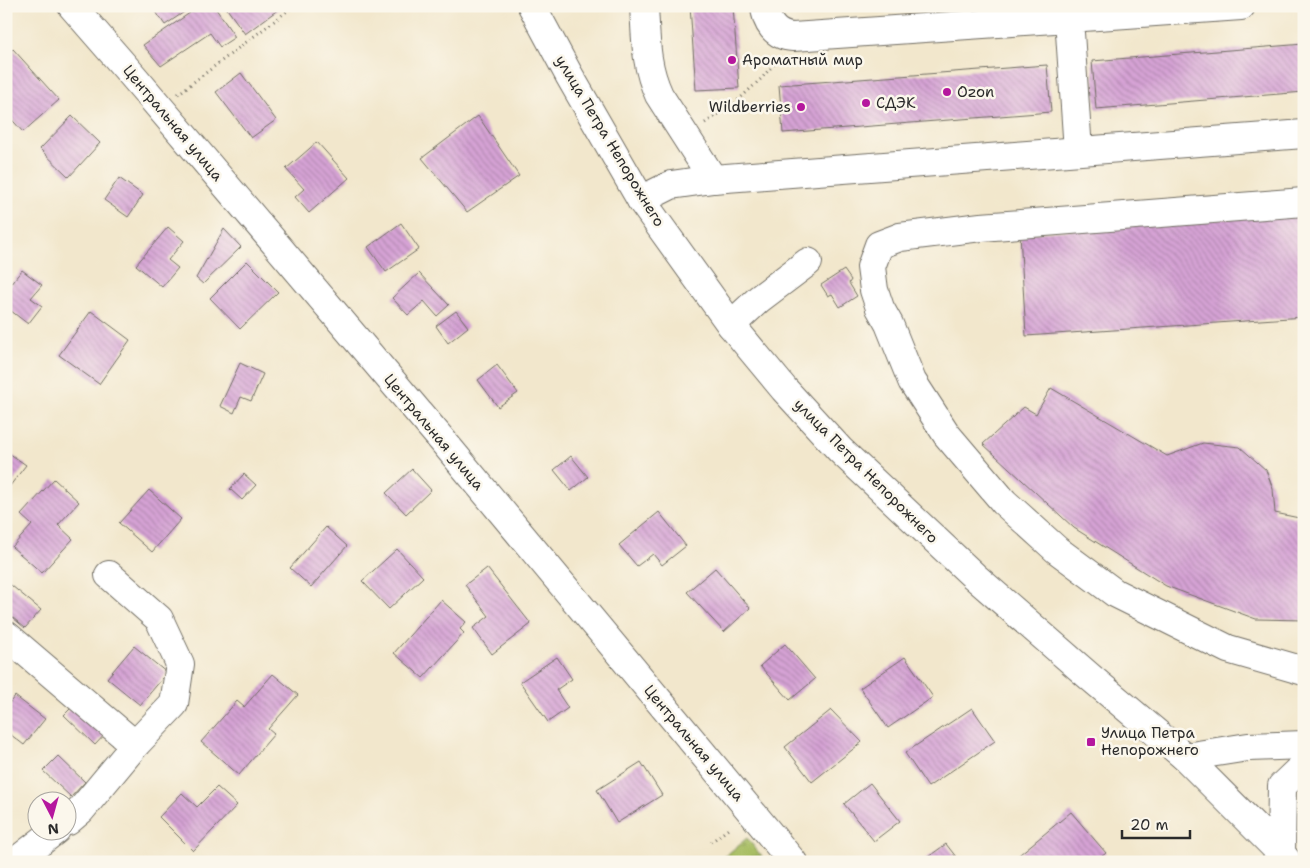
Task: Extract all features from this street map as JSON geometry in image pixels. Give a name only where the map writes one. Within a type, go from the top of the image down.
[{"type":"street","name":"Центральная улица","points":[[72,6],[442,440],[793,862]]},
{"type":"street","name":"улица Петра Непорожнего","points":[[532,6],[569,75],[641,200],[731,325],[784,389],[840,450],[974,576],[1185,757],[1285,857]]},
{"type":"street","points":[[644,6],[648,62],[658,94],[713,180]]},
{"type":"street","points":[[765,6],[766,15],[771,26],[779,34],[793,37],[1068,12],[1241,6]]},
{"type":"street","points":[[1068,12],[1078,151]]},
{"type":"street","points":[[641,200],[671,185],[713,180],[1304,134]]},
{"type":"street","points":[[1304,202],[981,227],[900,237],[879,245],[871,268],[874,290],[880,308],[889,324],[912,381],[948,435],[1004,502],[1057,550],[1115,593],[1228,650],[1304,671]]},
{"type":"street","points":[[731,325],[759,300],[808,262]]},
{"type":"street","points":[[78,813],[135,745],[174,704],[180,664],[159,619],[109,575]]},
{"type":"street","points":[[6,635],[135,745]]},
{"type":"street","points":[[1185,757],[1248,747],[1304,745]]},
{"type":"street","points":[[1285,857],[1282,786],[1304,765]]},
{"type":"street","points":[[15,862],[43,840]]},
{"type":"path","points":[[160,108],[294,6]]},
{"type":"path","points":[[683,133],[704,123],[735,103],[762,78],[793,37]]},
{"type":"green space","points":[[747,838],[766,862],[718,862]]},
{"type":"building","points":[[152,6],[193,6],[165,25]]},
{"type":"building","points":[[200,6],[214,6],[235,37],[220,47],[210,33],[161,66],[143,45]]},
{"type":"building","points":[[225,6],[283,6],[245,34]]},
{"type":"building","points":[[690,6],[733,6],[739,88],[696,90]]},
{"type":"building","points":[[1304,44],[1304,92],[1096,109],[1092,61]]},
{"type":"building","points":[[13,49],[59,100],[23,132],[6,113],[6,55]]},
{"type":"building","points":[[1047,65],[1051,112],[783,133],[779,85]]},
{"type":"building","points":[[241,73],[276,120],[251,138],[216,92]]},
{"type":"building","points":[[72,116],[100,143],[69,177],[40,149]]},
{"type":"building","points":[[478,116],[519,176],[467,212],[422,158]]},
{"type":"building","points":[[317,142],[349,178],[309,213],[295,197],[304,189],[286,169]]},
{"type":"building","points":[[119,178],[143,195],[128,217],[104,200]]},
{"type":"building","points":[[1304,213],[1304,317],[1026,336],[1020,234]]},
{"type":"building","points":[[401,223],[419,249],[386,272],[368,247]]},
{"type":"building","points":[[168,227],[184,241],[168,260],[178,268],[162,287],[136,265]]},
{"type":"building","points":[[224,229],[241,247],[203,284],[196,278]]},
{"type":"building","points":[[247,261],[278,292],[240,329],[210,298]]},
{"type":"building","points":[[22,270],[42,285],[31,298],[42,306],[28,324],[6,307],[6,290]]},
{"type":"building","points":[[844,270],[851,280],[849,283],[857,296],[840,307],[832,294],[828,296],[821,285]]},
{"type":"building","points":[[419,273],[449,305],[437,316],[424,301],[408,315],[392,298]]},
{"type":"building","points":[[91,311],[130,340],[99,384],[59,355]]},
{"type":"building","points":[[456,311],[468,327],[448,343],[436,326]]},
{"type":"building","points":[[240,363],[263,374],[251,401],[241,397],[234,413],[220,406]]},
{"type":"building","points":[[497,365],[518,393],[498,407],[478,380]]},
{"type":"building","points":[[1051,388],[1167,456],[1203,443],[1240,447],[1266,470],[1273,489],[1275,513],[1304,519],[1304,620],[1256,619],[1166,586],[1074,528],[983,444],[1024,407],[1036,414]]},
{"type":"building","points":[[6,451],[26,465],[6,491]]},
{"type":"building","points":[[571,456],[588,477],[571,491],[554,470]]},
{"type":"building","points":[[412,469],[431,490],[406,514],[386,493]]},
{"type":"building","points":[[244,474],[256,485],[242,500],[230,489]]},
{"type":"building","points":[[54,479],[79,502],[58,525],[73,539],[42,573],[12,547],[32,525],[21,515]]},
{"type":"building","points":[[149,490],[181,519],[152,552],[119,523]]},
{"type":"building","points":[[659,512],[686,546],[662,565],[653,554],[637,566],[619,545]]},
{"type":"building","points":[[326,527],[347,546],[311,587],[290,568]]},
{"type":"building","points":[[397,549],[423,577],[389,609],[362,581]]},
{"type":"building","points":[[487,568],[531,624],[492,654],[473,628],[489,616],[465,585]]},
{"type":"building","points":[[715,568],[750,608],[724,632],[687,592]]},
{"type":"building","points":[[6,581],[41,610],[25,628],[6,612]]},
{"type":"building","points":[[441,600],[466,622],[460,629],[464,633],[423,678],[394,653]]},
{"type":"building","points":[[785,644],[815,679],[790,700],[760,666]]},
{"type":"building","points":[[134,646],[167,673],[140,705],[107,678]]},
{"type":"building","points":[[557,657],[572,679],[556,690],[568,708],[548,722],[520,682]]},
{"type":"building","points":[[905,657],[933,697],[888,728],[860,688]]},
{"type":"building","points":[[273,674],[298,695],[268,729],[274,734],[239,775],[201,742],[237,701],[244,707]]},
{"type":"building","points":[[15,696],[45,719],[24,745],[6,731],[6,707]]},
{"type":"building","points":[[77,702],[108,731],[95,745],[64,715]]},
{"type":"building","points":[[972,708],[995,741],[928,787],[905,753]]},
{"type":"building","points":[[831,710],[862,742],[812,782],[785,747]]},
{"type":"building","points":[[58,756],[85,782],[78,790],[63,790],[43,771]]},
{"type":"building","points":[[641,762],[662,795],[617,823],[597,790]]},
{"type":"building","points":[[870,783],[900,821],[874,841],[844,804]]},
{"type":"building","points":[[217,787],[237,805],[193,851],[159,817],[182,793],[197,807]]},
{"type":"building","points":[[1071,812],[1106,853],[1095,862],[1017,862],[1014,859]]},
{"type":"building","points":[[946,844],[960,862],[921,862]]},
{"type":"place","name":"Ароматный мир","points":[[732,60]]},
{"type":"place","name":"Ozon","points":[[947,92]]},
{"type":"place","name":"СДЭК","points":[[866,103]]},
{"type":"place","name":"Wildberries","points":[[801,107]]},
{"type":"place","name":"Улица Петра Непорожнего","points":[[1091,742]]}]
